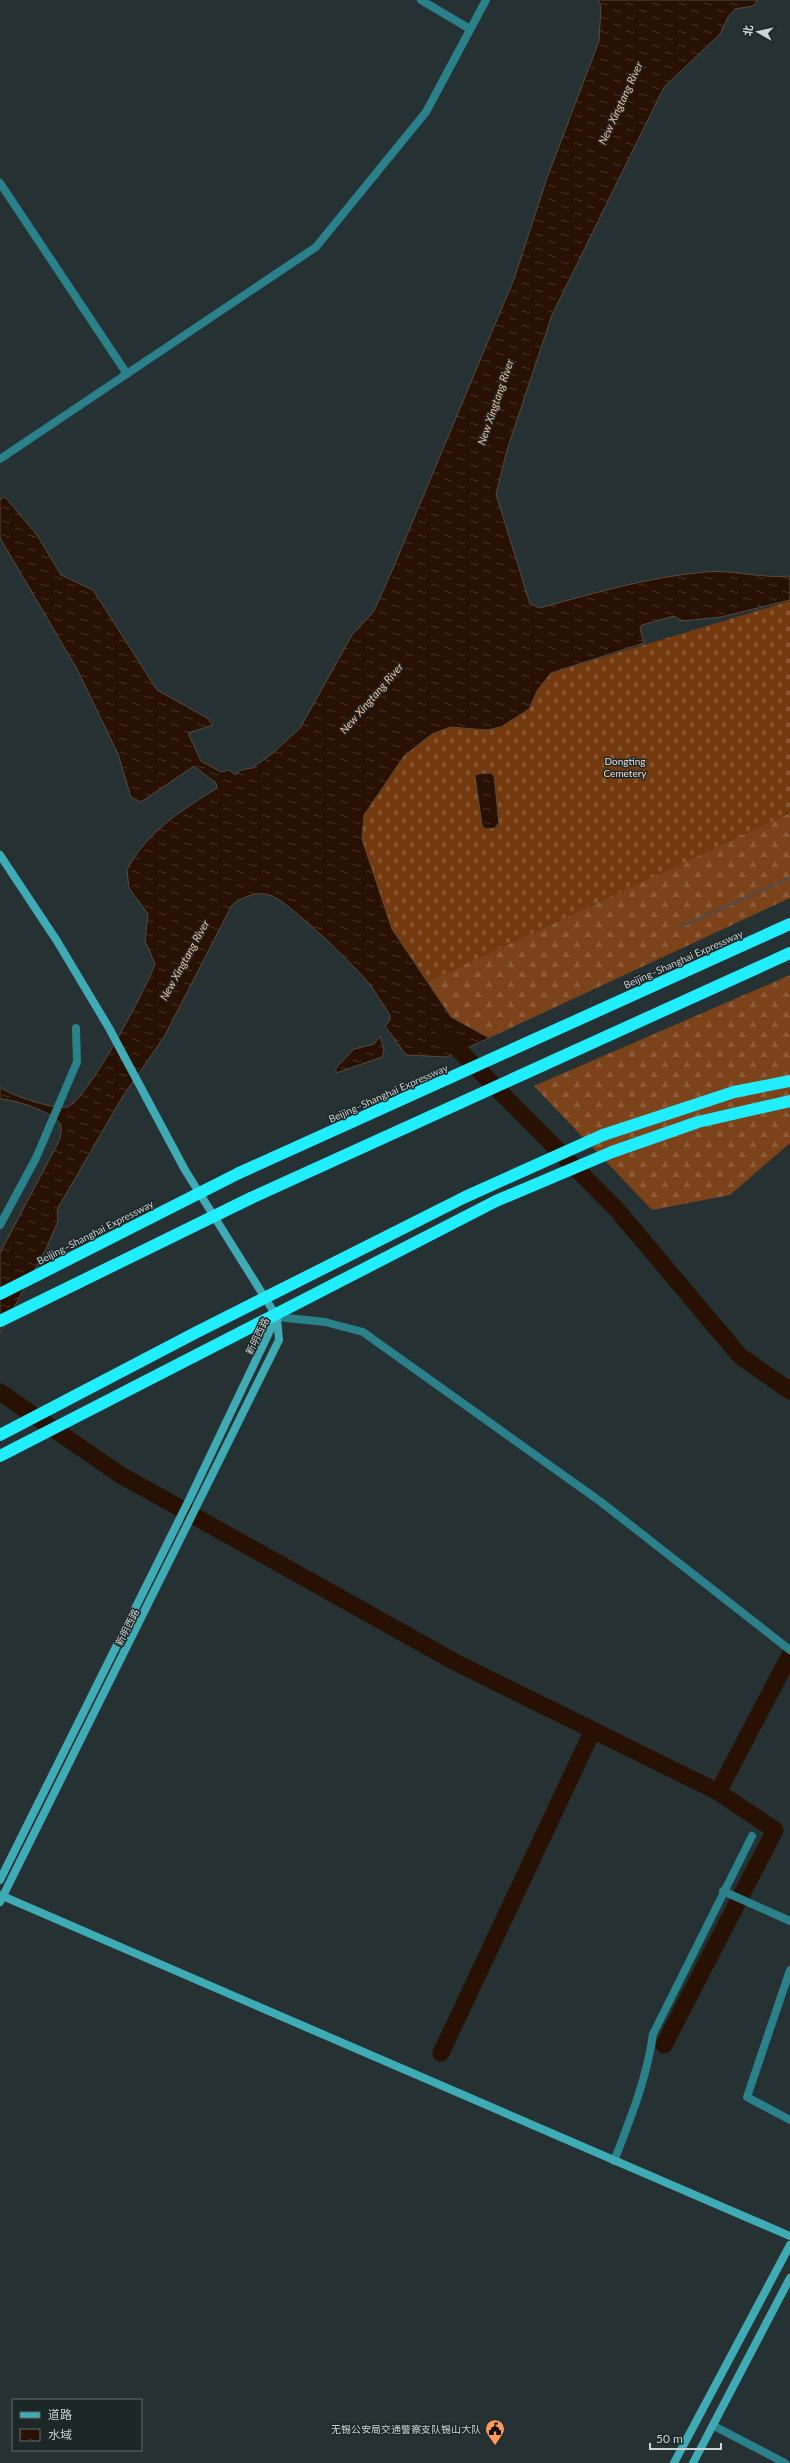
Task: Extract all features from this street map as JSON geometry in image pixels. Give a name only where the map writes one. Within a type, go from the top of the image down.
[{"type":"highway","name":"Beijing–Shanghai Expressway","points":[[0,1294],[239,1173],[790,924]]},
{"type":"highway","points":[[0,1321],[46,1297],[251,1198],[527,1071],[790,953]]},
{"type":"highway","points":[[0,1435],[195,1332],[465,1197],[603,1134],[734,1092],[790,1081]]},
{"type":"highway","points":[[0,1456],[496,1202],[612,1152],[698,1122],[790,1101]]},
{"type":"street","points":[[421,0],[470,29]]},
{"type":"street","points":[[2,455],[127,374],[316,246],[426,112],[486,0]]},
{"type":"street","points":[[0,183],[127,374]]},
{"type":"street","points":[[0,855],[57,940],[109,1028],[139,1087],[185,1170],[276,1317],[325,1322],[363,1332],[413,1366],[601,1502],[790,1650]]},
{"type":"street","points":[[0,1225],[36,1158],[77,1062],[76,1028]]},
{"type":"street","name":"新明西路","points":[[0,1880],[189,1500],[276,1317]]},
{"type":"street","name":"新明西路","points":[[1,1898],[279,1340],[276,1317]]},
{"type":"street","points":[[614,2161],[633,2113],[650,2056],[653,2034],[752,1836]]},
{"type":"street","points":[[724,1892],[790,1921]]},
{"type":"street","points":[[1,1898],[790,2236]]},
{"type":"street","points":[[790,1970],[747,2097],[790,2120]]},
{"type":"street","points":[[674,2463],[790,2245]]},
{"type":"street","points":[[694,2463],[790,2278]]},
{"type":"street","points":[[714,2426],[785,2463]]},
{"type":"green space","name":"Dongting Cemetery","points":[[790,601],[790,813],[427,982],[392,929],[362,839],[364,815],[404,756],[432,734],[450,727],[487,730],[529,709],[537,691],[551,673]]},
{"type":"green space","points":[[790,813],[790,898],[489,1038],[451,1017],[427,982]]},
{"type":"green space","points":[[790,975],[790,1143],[730,1195],[652,1210],[534,1086]]},
{"type":"water","name":"New Xingtang River","points":[[598,0],[758,0],[753,6],[735,9],[728,17],[720,34],[664,87],[552,315],[507,450],[496,494],[530,604],[540,608],[601,591],[642,582],[684,574],[715,571],[779,577],[790,576],[790,600],[721,617],[682,621],[674,616],[642,625],[640,629],[644,643],[551,673],[537,691],[529,709],[501,727],[487,730],[450,727],[432,734],[404,756],[364,815],[362,839],[392,929],[451,1017],[489,1038],[447,1057],[406,1055],[385,1026],[390,1020],[390,1015],[369,984],[348,960],[306,921],[281,901],[267,894],[251,895],[232,905],[164,1037],[123,1096],[59,1206],[57,1211],[58,1221],[47,1247],[0,1333],[0,1253],[58,1143],[61,1129],[60,1124],[56,1119],[42,1111],[23,1104],[0,1099],[0,1087],[13,1094],[32,1101],[53,1106],[67,1107],[76,1100],[88,1085],[116,1042],[150,977],[155,964],[145,941],[148,914],[129,888],[127,870],[144,844],[155,833],[178,814],[217,788],[216,783],[194,766],[141,802],[131,797],[118,754],[77,669],[0,538],[0,499],[5,497],[37,535],[61,575],[93,590],[157,690],[207,718],[213,725],[188,733],[201,761],[221,772],[229,770],[235,775],[241,770],[252,768],[273,753],[300,728],[352,635],[374,611],[394,566],[514,279],[547,178],[599,41],[601,6]]},
{"type":"water","points":[[491,773],[494,776],[499,823],[495,828],[485,829],[482,825],[475,776],[477,774]]},
{"type":"water","points":[[380,1036],[384,1050],[382,1057],[336,1073],[336,1068],[354,1049],[374,1044]]},
{"type":"waterway","points":[[682,926],[790,878]]},
{"type":"waterway","points":[[444,1035],[618,1211],[740,1356],[790,1391]]},
{"type":"waterway","points":[[0,1392],[119,1474],[453,1661],[718,1792],[790,1655]]},
{"type":"waterway","points":[[441,2053],[593,1730]]},
{"type":"waterway","points":[[664,2045],[775,1830],[718,1792]]},
{"type":"place","name":"无锡公安局交通警察支队锡山大队","points":[[495,2446]]}]
